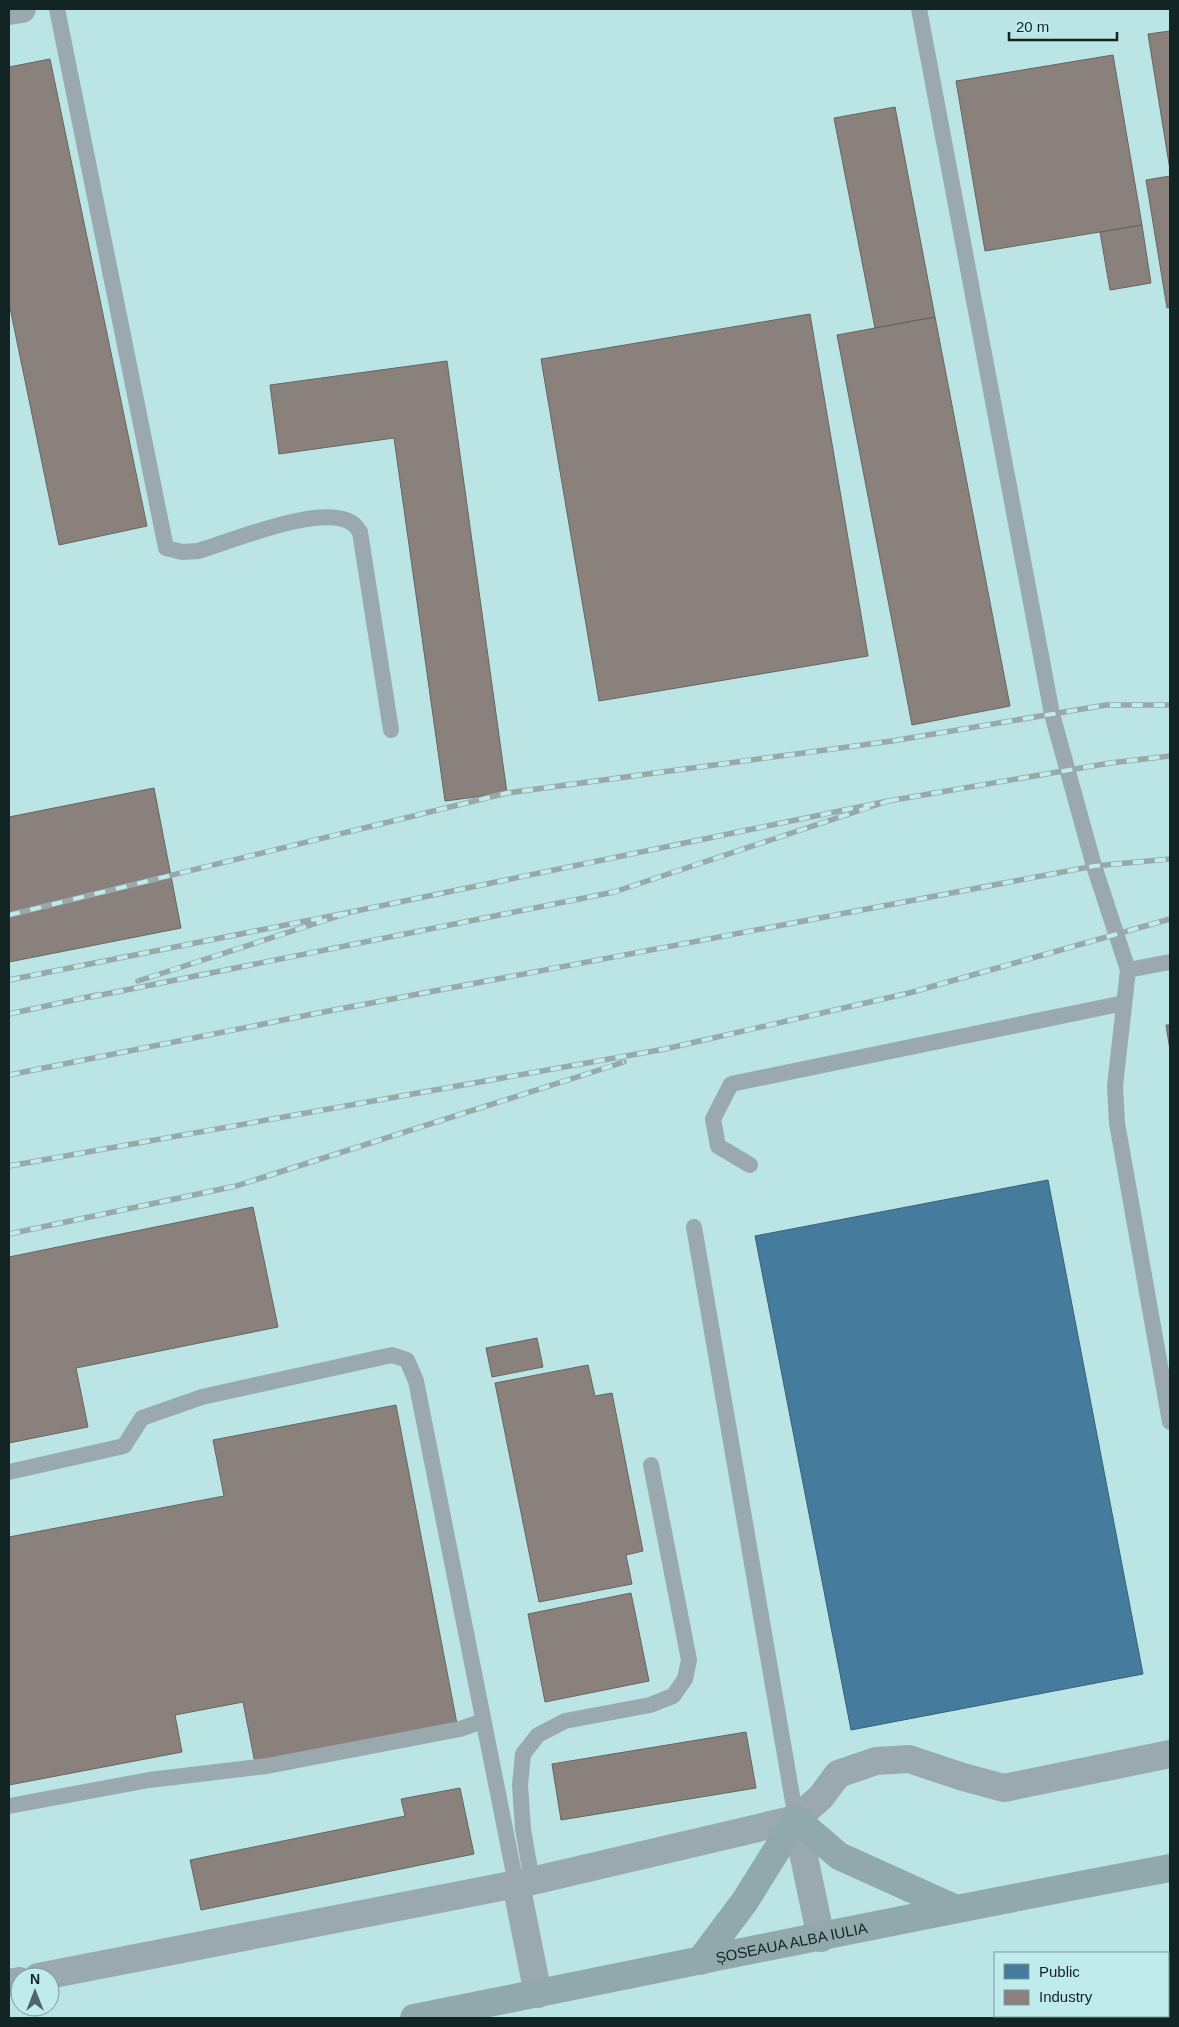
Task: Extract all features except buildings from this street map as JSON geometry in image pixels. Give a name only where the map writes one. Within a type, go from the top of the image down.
[{"type":"main road","points":[[700,1962],[745,1901],[796,1819],[839,1856],[954,1908]]},
{"type":"main road","name":"ȘOSEAUA ALBA IULIA","points":[[414,2018],[821,1938],[954,1908],[1170,1868]]},
{"type":"street","points":[[9,11],[22,9]]},
{"type":"street","points":[[60,1973],[524,1883],[796,1819],[821,1796],[838,1774],[876,1761],[909,1759],[963,1778],[1004,1788],[1170,1754]]},
{"type":"street","points":[[796,1819],[821,1938]]},
{"type":"street","points":[[524,1883],[538,1994]]},
{"type":"lane","points":[[57,9],[166,548],[182,552],[198,551],[300,519],[322,516],[352,523],[360,532],[391,730]]},
{"type":"lane","points":[[919,9],[1052,714],[1094,866],[1128,970],[1114,1086],[1117,1123],[1170,1422]]},
{"type":"lane","points":[[1128,970],[1170,962]]},
{"type":"lane","points":[[750,1165],[718,1146],[713,1119],[731,1084],[1124,1003]]},
{"type":"lane","points":[[694,1227],[796,1819]]},
{"type":"lane","points":[[9,1472],[124,1446],[142,1418],[202,1397],[392,1355],[407,1360],[416,1382],[483,1722],[524,1883]]},
{"type":"lane","points":[[524,1883],[520,1785],[523,1754],[538,1735],[565,1721],[650,1705],[672,1696],[685,1679],[689,1660],[651,1465]]},
{"type":"lane","points":[[9,1806],[149,1780],[267,1766],[460,1729],[483,1722]]},
{"type":"shaded area","points":[[9,9],[1170,9],[1170,2018],[9,2018]]},
{"type":"railway","points":[[9,915],[507,793],[892,741],[1106,705],[1170,705]]},
{"type":"railway","points":[[888,801],[1110,763],[1170,756]]},
{"type":"railway","points":[[91,997],[614,892],[888,801],[351,912]]},
{"type":"railway","points":[[9,1075],[313,1014],[1094,866],[1170,859]]},
{"type":"railway","points":[[9,980],[351,912],[138,981]]},
{"type":"railway","points":[[9,1166],[665,1049],[909,993],[1170,919]]},
{"type":"railway","points":[[9,1014],[97,995]]},
{"type":"railway","points":[[9,1234],[236,1186],[624,1062]]}]
